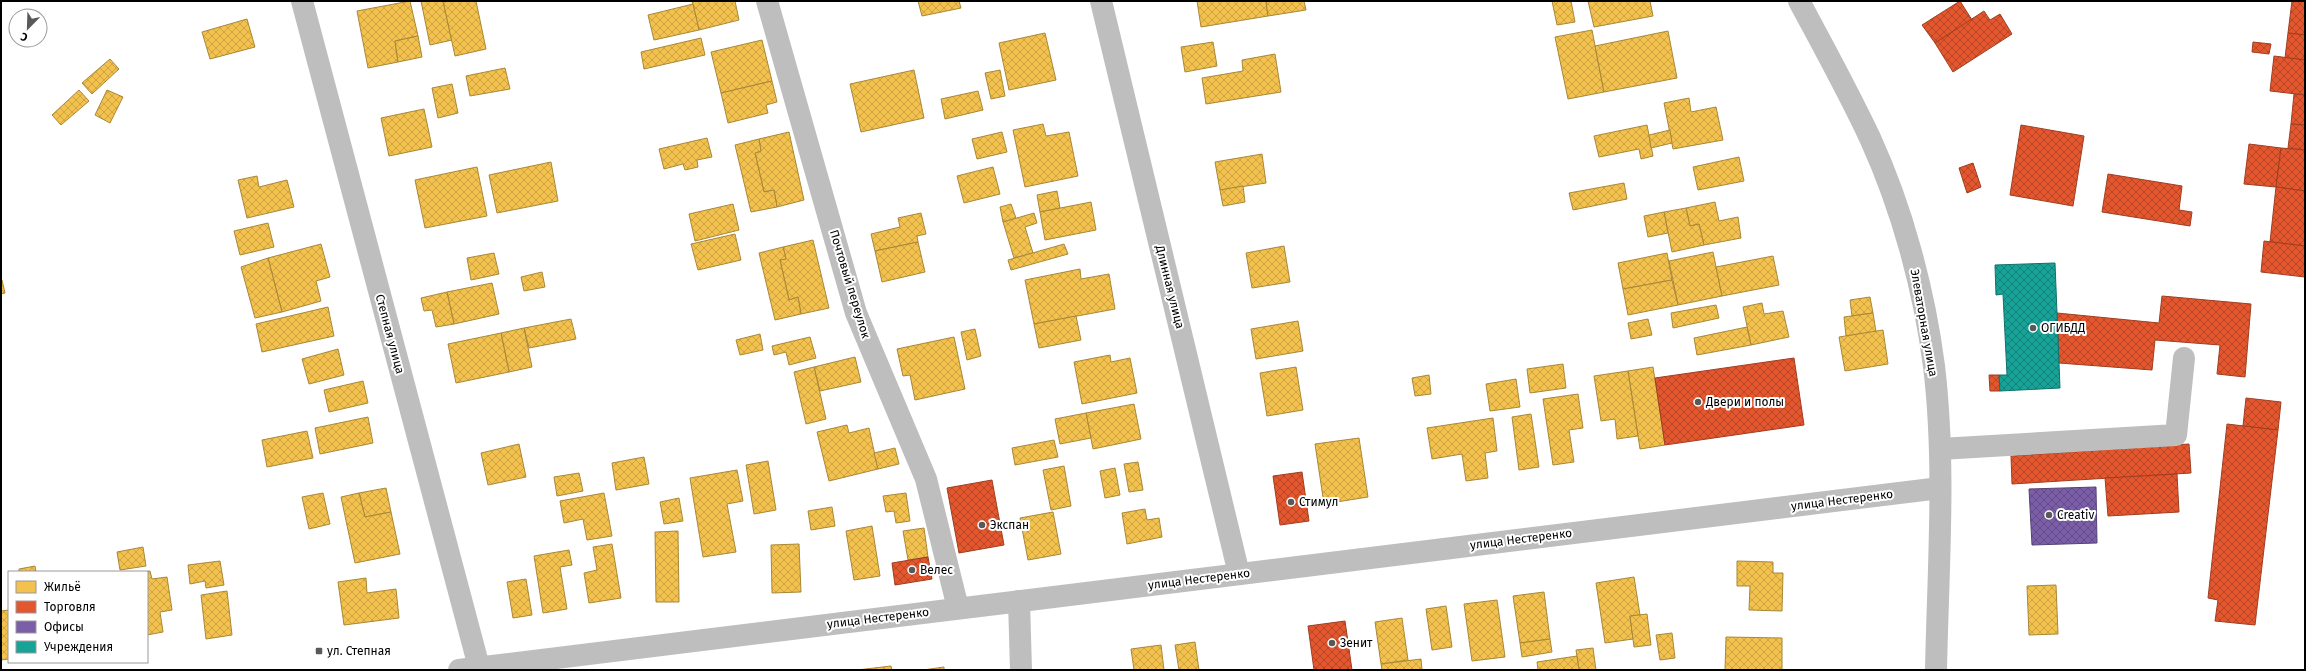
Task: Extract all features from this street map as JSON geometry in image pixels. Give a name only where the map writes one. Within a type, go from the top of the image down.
[{"type":"street","name":"Степная улица","points":[[302,1],[469,669]]},
{"type":"street","name":"Почтовый переулок","points":[[767,1],[856,313],[926,479],[958,608]]},
{"type":"street","name":"Длинная улица","points":[[1101,1],[1239,574]]},
{"type":"street","name":"Элеваторная улица","points":[[1799,1],[1870,139],[1911,253],[1927,324],[1934,366],[1940,449],[1936,670]]},
{"type":"street","points":[[1940,449],[2176,435],[2184,358]]},
{"type":"street","name":"улица Нестеренко","points":[[469,669],[1940,488]]},
{"type":"street","points":[[1019,601],[1020,670]]},
{"type":"building: Жильё","points":[[410,1],[418,36],[395,41],[398,62],[368,68],[357,11]]},
{"type":"building: Жильё","points":[[421,1],[443,1],[452,40],[430,45]]},
{"type":"building: Жильё","points":[[443,1],[476,1],[486,49],[455,56]]},
{"type":"building: Жильё","points":[[692,1],[735,1],[739,20],[699,30]]},
{"type":"building: Жильё","points":[[918,1],[959,1],[961,8],[922,16]]},
{"type":"building: Жильё","points":[[1197,1],[1266,1],[1268,16],[1201,27]]},
{"type":"building: Жильё","points":[[1266,1],[1304,1],[1306,10],[1268,16]]},
{"type":"building: Жильё","points":[[1552,1],[1571,1],[1575,22],[1557,25]]},
{"type":"building: Жильё","points":[[1588,1],[1650,1],[1653,16],[1594,27]]},
{"type":"building: Жильё","points":[[693,4],[699,30],[654,40],[648,15]]},
{"type":"building: Жильё","points":[[247,19],[255,47],[210,59],[202,32]]},
{"type":"building: Жильё","points":[[1592,30],[1604,92],[1568,99],[1555,37]]},
{"type":"building: Жильё","points":[[1668,31],[1677,78],[1604,92],[1595,46]]},
{"type":"building: Жильё","points":[[1045,33],[1056,80],[1009,90],[999,43]]},
{"type":"building: Жильё","points":[[418,36],[422,57],[398,62],[395,41]]},
{"type":"building: Жильё","points":[[701,38],[705,55],[644,69],[641,52]]},
{"type":"building: Жильё","points":[[762,40],[772,81],[721,93],[711,52]]},
{"type":"building: Жильё","points":[[1213,42],[1217,66],[1185,72],[1181,47]]},
{"type":"building: Жильё","points":[[1275,54],[1281,92],[1206,104],[1202,78],[1243,71],[1242,60]]},
{"type":"building: Жильё","points":[[110,59],[119,69],[92,94],[82,83]]},
{"type":"building: Жильё","points":[[505,68],[510,89],[470,96],[466,76]]},
{"type":"building: Жильё","points":[[914,70],[924,118],[861,132],[850,84]]},
{"type":"building: Жильё","points":[[1000,70],[1005,96],[991,99],[985,73]]},
{"type":"building: Жильё","points":[[772,81],[777,102],[766,105],[768,113],[728,123],[721,93]]},
{"type":"building: Жильё","points":[[452,84],[458,113],[438,118],[432,88]]},
{"type":"building: Жильё","points":[[79,90],[89,101],[61,125],[52,115]]},
{"type":"building: Жильё","points":[[107,90],[123,97],[110,123],[95,115]]},
{"type":"building: Жильё","points":[[978,91],[983,110],[945,119],[941,99]]},
{"type":"building: Жильё","points":[[1689,98],[1691,112],[1716,107],[1723,140],[1673,149],[1664,103]]},
{"type":"building: Жильё","points":[[424,109],[432,147],[389,156],[381,118]]},
{"type":"building: Жильё","points":[[1043,124],[1046,136],[1069,132],[1078,176],[1025,187],[1013,130]]},
{"type":"building: Жильё","points":[[1647,125],[1653,156],[1641,159],[1639,149],[1599,157],[1594,136]]},
{"type":"building: Жильё","points":[[1670,130],[1672,143],[1651,148],[1649,135]]},
{"type":"building: Жильё","points":[[789,132],[804,200],[777,207],[774,190],[764,192],[755,153],[761,151],[759,139]]},
{"type":"building: Жильё","points":[[1002,132],[1007,152],[977,159],[972,139]]},
{"type":"building: Жильё","points":[[707,138],[712,157],[697,160],[698,167],[685,170],[683,164],[664,169],[659,149]]},
{"type":"building: Жильё","points":[[759,139],[761,151],[755,153],[764,192],[774,190],[777,207],[751,212],[735,145]]},
{"type":"building: Жильё","points":[[1262,154],[1266,183],[1220,190],[1215,162]]},
{"type":"building: Жильё","points":[[1739,157],[1744,181],[1698,190],[1693,167]]},
{"type":"building: Жильё","points":[[551,162],[558,201],[497,213],[489,175]]},
{"type":"building: Жильё","points":[[477,167],[487,216],[425,228],[415,180]]},
{"type":"building: Жильё","points":[[993,167],[1000,194],[964,203],[957,176]]},
{"type":"building: Жильё","points":[[257,176],[259,187],[287,180],[294,207],[247,218],[238,180]]},
{"type":"building: Жильё","points":[[1624,183],[1627,199],[1573,210],[1569,193]]},
{"type":"building: Жильё","points":[[1243,186],[1245,202],[1223,206],[1220,190]]},
{"type":"building: Жильё","points":[[1057,191],[1060,208],[1040,212],[1037,195]]},
{"type":"building: Жильё","points":[[1091,202],[1096,230],[1045,240],[1040,212]]},
{"type":"building: Жильё","points":[[1715,202],[1719,221],[1738,217],[1741,238],[1704,245],[1699,224],[1690,226],[1686,208]]},
{"type":"building: Жильё","points":[[733,204],[739,230],[695,241],[689,214]]},
{"type":"building: Жильё","points":[[1011,204],[1016,218],[1003,222],[1000,207]]},
{"type":"building: Жильё","points":[[1686,208],[1690,226],[1699,224],[1704,245],[1672,252],[1664,212]]},
{"type":"building: Жильё","points":[[1664,212],[1668,233],[1648,237],[1644,216]]},
{"type":"building: Жильё","points":[[921,213],[926,234],[917,236],[918,242],[875,251],[871,234],[900,227],[898,218]]},
{"type":"building: Жильё","points":[[1034,213],[1037,223],[1025,227],[1033,253],[1014,258],[1003,222]]},
{"type":"building: Жильё","points":[[268,223],[274,247],[240,255],[234,231]]},
{"type":"building: Жильё","points":[[735,234],[741,260],[698,270],[691,244]]},
{"type":"building: Жильё","points":[[813,240],[829,308],[801,314],[798,297],[789,300],[780,260],[786,259],[783,247]]},
{"type":"building: Жильё","points":[[918,242],[925,272],[882,282],[875,251]]},
{"type":"building: Жильё","points":[[321,244],[330,277],[316,281],[321,301],[282,312],[268,258]]},
{"type":"building: Жильё","points":[[1064,244],[1068,254],[1011,270],[1008,260]]},
{"type":"building: Жильё","points":[[1284,246],[1290,282],[1252,288],[1246,253]]},
{"type":"building: Жильё","points":[[783,247],[786,259],[780,260],[789,300],[798,297],[801,314],[775,320],[759,253]]},
{"type":"building: Жильё","points":[[1713,252],[1722,296],[1678,305],[1669,261]]},
{"type":"building: Жильё","points":[[494,253],[499,274],[471,280],[467,258]]},
{"type":"building: Жильё","points":[[1667,253],[1672,280],[1623,289],[1618,263]]},
{"type":"building: Жильё","points":[[1773,256],[1779,285],[1722,296],[1716,267]]},
{"type":"building: Жильё","points":[[268,258],[282,312],[255,318],[241,267]]},
{"type":"building: Жильё","points":[[1080,269],[1081,279],[1109,274],[1115,309],[1034,324],[1025,280]]},
{"type":"building: Жильё","points":[[542,272],[545,287],[524,291],[521,277]]},
{"type":"building: Жильё","points":[[2,280],[5,293],[1,294],[1,281]]},
{"type":"building: Жильё","points":[[1672,280],[1678,305],[1628,315],[1623,289]]},
{"type":"building: Жильё","points":[[492,283],[499,314],[454,324],[447,292]]},
{"type":"building: Жильё","points":[[447,292],[454,324],[436,327],[432,310],[424,311],[421,298]]},
{"type":"building: Жильё","points":[[1870,297],[1873,313],[1852,316],[1850,300]]},
{"type":"building: Жильё","points":[[1762,303],[1764,314],[1783,311],[1789,337],[1751,345],[1743,307]]},
{"type":"building: Жильё","points":[[1716,305],[1719,318],[1673,328],[1671,313]]},
{"type":"building: Жильё","points":[[328,307],[334,336],[262,352],[256,324]]},
{"type":"building: Жильё","points":[[1873,313],[1876,332],[1846,336],[1844,317]]},
{"type":"building: Жильё","points":[[1076,316],[1081,340],[1039,348],[1034,324]]},
{"type":"building: Жильё","points":[[571,319],[576,339],[529,348],[524,328]]},
{"type":"building: Жильё","points":[[1648,319],[1652,335],[1631,339],[1628,323]]},
{"type":"building: Жильё","points":[[1298,321],[1303,351],[1256,359],[1251,329]]},
{"type":"building: Жильё","points":[[1747,327],[1751,345],[1697,355],[1694,338]]},
{"type":"building: Жильё","points":[[524,328],[532,367],[509,372],[501,333]]},
{"type":"building: Жильё","points":[[975,329],[981,356],[967,360],[961,332]]},
{"type":"building: Жильё","points":[[1883,330],[1888,364],[1845,371],[1839,337]]},
{"type":"building: Жильё","points":[[501,333],[509,372],[456,383],[448,344]]},
{"type":"building: Жильё","points":[[760,334],[763,350],[740,355],[736,340]]},
{"type":"building: Жильё","points":[[810,337],[816,358],[789,365],[786,352],[774,355],[772,346]]},
{"type":"building: Жильё","points":[[954,337],[965,389],[915,400],[910,375],[903,376],[897,349]]},
{"type":"building: Жильё","points":[[338,349],[344,375],[309,384],[302,359]]},
{"type":"building: Жильё","points":[[1110,355],[1111,362],[1130,358],[1137,393],[1082,404],[1074,362]]},
{"type":"building: Жильё","points":[[855,357],[861,382],[820,391],[814,367]]},
{"type":"building: Жильё","points":[[1563,364],[1566,388],[1530,393],[1527,369]]},
{"type":"building: Жильё","points":[[814,367],[826,419],[806,424],[794,372]]},
{"type":"building: Жильё","points":[[1296,367],[1303,410],[1267,416],[1260,373]]},
{"type":"building: Жильё","points":[[1653,367],[1665,445],[1640,449],[1628,371]]},
{"type":"building: Жильё","points":[[1628,371],[1638,436],[1617,439],[1615,419],[1601,421],[1594,376]]},
{"type":"building: Жильё","points":[[1429,375],[1431,394],[1415,396],[1412,378]]},
{"type":"building: Жильё","points":[[1516,379],[1520,407],[1490,411],[1486,384]]},
{"type":"building: Жильё","points":[[363,381],[368,403],[329,412],[324,390]]},
{"type":"building: Жильё","points":[[1578,394],[1583,428],[1569,430],[1574,462],[1553,465],[1543,399]]},
{"type":"building: Жильё","points":[[1134,404],[1141,439],[1093,449],[1086,413]]},
{"type":"building: Жильё","points":[[1086,413],[1091,438],[1060,444],[1055,419]]},
{"type":"building: Жильё","points":[[1531,414],[1539,467],[1519,470],[1512,417]]},
{"type":"building: Жильё","points":[[368,417],[373,443],[320,454],[315,428]]},
{"type":"building: Жильё","points":[[1493,418],[1497,451],[1485,453],[1488,478],[1466,481],[1462,454],[1432,459],[1427,428]]},
{"type":"building: Жильё","points":[[847,425],[849,433],[869,428],[878,469],[829,481],[817,432]]},
{"type":"building: Жильё","points":[[307,431],[313,458],[267,467],[262,440]]},
{"type":"building: Жильё","points":[[1359,438],[1368,497],[1324,504],[1315,444]]},
{"type":"building: Жильё","points":[[1054,440],[1058,457],[1015,465],[1012,448]]},
{"type":"building: Жильё","points":[[519,444],[526,477],[488,485],[481,453]]},
{"type":"building: Жильё","points":[[895,448],[899,464],[878,469],[874,453]]},
{"type":"building: Жильё","points":[[644,457],[649,484],[616,490],[612,463]]},
{"type":"building: Жильё","points":[[768,461],[776,510],[754,514],[746,465]]},
{"type":"building: Жильё","points":[[1138,462],[1143,490],[1129,492],[1124,464]]},
{"type":"building: Жильё","points":[[1064,466],[1071,506],[1051,510],[1043,470]]},
{"type":"building: Жильё","points":[[1115,468],[1120,495],[1105,498],[1100,471]]},
{"type":"building: Жильё","points":[[737,470],[743,501],[727,504],[736,552],[703,557],[690,478]]},
{"type":"building: Жильё","points":[[579,473],[583,491],[557,496],[554,477]]},
{"type":"building: Жильё","points":[[386,488],[391,512],[365,517],[359,493]]},
{"type":"building: Жильё","points":[[323,493],[330,524],[309,529],[302,497]]},
{"type":"building: Жильё","points":[[359,493],[365,517],[391,512],[400,554],[355,563],[341,497]]},
{"type":"building: Жильё","points":[[604,493],[612,536],[587,540],[583,519],[564,523],[560,501]]},
{"type":"building: Жильё","points":[[906,493],[910,521],[896,523],[894,511],[886,512],[883,496]]},
{"type":"building: Жильё","points":[[679,498],[683,521],[664,524],[660,502]]},
{"type":"building: Жильё","points":[[832,507],[835,526],[811,530],[808,511]]},
{"type":"building: Жильё","points":[[1145,509],[1147,520],[1159,518],[1162,537],[1127,544],[1122,513]]},
{"type":"building: Жильё","points":[[1053,512],[1061,554],[1028,560],[1020,518]]},
{"type":"building: Жильё","points":[[872,526],[880,576],[854,580],[846,531]]},
{"type":"building: Жильё","points":[[924,528],[928,557],[908,560],[903,531]]},
{"type":"building: Жильё","points":[[678,531],[679,602],[656,602],[655,532]]},
{"type":"building: Жильё","points":[[612,544],[621,598],[589,603],[584,573],[597,570],[593,547]]},
{"type":"building: Жильё","points":[[799,544],[801,592],[772,593],[771,545]]},
{"type":"building: Жильё","points":[[143,547],[146,566],[120,570],[117,552]]},
{"type":"building: Жильё","points":[[569,550],[572,565],[560,567],[567,609],[543,613],[534,556]]},
{"type":"building: Жильё","points":[[220,561],[224,585],[206,588],[205,581],[190,584],[188,565]]},
{"type":"building: Жильё","points":[[1737,561],[1773,562],[1773,573],[1783,573],[1782,611],[1749,610],[1750,586],[1737,586]]},
{"type":"building: Жильё","points":[[35,566],[36,571],[19,571],[19,569]]},
{"type":"building: Жильё","points":[[148,571],[150,571],[152,579],[167,577],[172,610],[160,612],[163,632],[148,635]]},
{"type":"building: Жильё","points":[[1634,577],[1640,615],[1630,616],[1633,639],[1605,643],[1596,583]]},
{"type":"building: Жильё","points":[[366,578],[367,593],[396,589],[399,618],[344,625],[338,582]]},
{"type":"building: Жильё","points":[[526,579],[532,615],[513,618],[507,582]]},
{"type":"building: Жильё","points":[[2056,585],[2058,634],[2029,635],[2027,586]]},
{"type":"building: Жильё","points":[[227,591],[232,635],[206,639],[201,595]]},
{"type":"building: Жильё","points":[[1544,592],[1550,639],[1520,643],[1513,596]]},
{"type":"building: Жильё","points":[[1497,600],[1505,657],[1472,661],[1464,604]]},
{"type":"building: Жильё","points":[[1446,606],[1452,647],[1432,650],[1426,609]]},
{"type":"building: Жильё","points":[[8,610],[8,659],[1,660],[1,611]]},
{"type":"building: Жильё","points":[[1647,614],[1651,645],[1634,647],[1630,616]]},
{"type":"building: Жильё","points":[[1402,618],[1408,660],[1381,664],[1375,622]]},
{"type":"building: Жильё","points":[[1672,633],[1675,658],[1660,660],[1656,635]]},
{"type":"building: Жильё","points":[[1726,637],[1782,638],[1782,670],[1725,670]]},
{"type":"building: Жильё","points":[[1550,639],[1552,652],[1522,657],[1520,643]]},
{"type":"building: Жильё","points":[[1195,642],[1199,670],[1179,670],[1175,645]]},
{"type":"building: Жильё","points":[[1161,645],[1164,670],[1134,670],[1131,649]]},
{"type":"building: Жильё","points":[[1593,648],[1596,670],[1579,670],[1576,650]]},
{"type":"building: Жильё","points":[[1577,656],[1579,670],[1538,670],[1537,662]]},
{"type":"building: Жильё","points":[[1421,659],[1422,670],[1382,670],[1381,664]]},
{"type":"building: Жильё","points":[[891,666],[892,670],[857,670]]},
{"type":"building: Жильё","points":[[944,667],[944,670],[923,670]]},
{"type":"building: Торговля","points":[[1960,1],[1972,20],[1935,43],[1922,25]]},
{"type":"building: Торговля","points":[[2292,1],[2305,1],[2305,35],[2288,33]]},
{"type":"building: Торговля","points":[[1984,11],[1990,20],[2000,14],[2012,34],[1953,72],[1935,43]]},
{"type":"building: Торговля","points":[[2288,33],[2305,35],[2305,60],[2285,58]]},
{"type":"building: Торговля","points":[[2253,42],[2271,44],[2269,54],[2252,52]]},
{"type":"building: Торговля","points":[[2274,56],[2305,60],[2305,95],[2270,91]]},
{"type":"building: Торговля","points":[[2294,94],[2305,95],[2305,125],[2291,124]]},
{"type":"building: Торговля","points":[[2291,124],[2305,125],[2305,150],[2288,148]]},
{"type":"building: Торговля","points":[[2021,125],[2084,136],[2073,206],[2010,195]]},
{"type":"building: Торговля","points":[[2249,144],[2281,148],[2276,187],[2244,184]]},
{"type":"building: Торговля","points":[[2281,148],[2305,150],[2305,191],[2276,187]]},
{"type":"building: Торговля","points":[[1973,163],[1981,187],[1967,193],[1959,168]]},
{"type":"building: Торговля","points":[[2108,174],[2182,186],[2179,210],[2192,212],[2190,226],[2102,212]]},
{"type":"building: Торговля","points":[[2276,187],[2305,191],[2305,246],[2270,242]]},
{"type":"building: Торговля","points":[[2264,241],[2305,246],[2305,277],[2261,272]]},
{"type":"building: Торговля","points":[[2162,296],[2251,304],[2245,377],[2217,374],[2220,345],[2155,340],[2152,370],[2059,363],[2057,313],[2159,323]]},
{"type":"building: Торговля","points":[[1794,358],[1804,425],[1665,445],[1655,378]]},
{"type":"building: Торговля","points":[[1989,375],[1999,375],[2000,391],[1990,391]]},
{"type":"building: Торговля","points":[[2246,398],[2281,402],[2278,430],[2243,426]]},
{"type":"building: Торговля","points":[[2227,424],[2278,430],[2255,625],[2215,621],[2218,600],[2208,598]]},
{"type":"building: Торговля","points":[[2189,444],[2191,473],[2012,484],[2011,456]]},
{"type":"building: Торговля","points":[[1302,472],[1309,521],[1280,525],[1273,476]]},
{"type":"building: Торговля","points":[[2177,474],[2179,512],[2108,516],[2105,478]]},
{"type":"building: Торговля","points":[[992,480],[1004,545],[959,553],[947,488]]},
{"type":"building: Торговля","points":[[928,557],[932,579],[895,585],[892,563]]},
{"type":"building: Торговля","points":[[1345,621],[1352,670],[1314,670],[1308,626]]},
{"type":"building: Офисы","points":[[2096,487],[2097,543],[2032,545],[2029,489]]},
{"type":"building: Учреждения","points":[[2055,263],[2060,388],[2000,391],[1999,375],[2007,375],[2003,294],[1996,295],[1995,265]]},
{"type":"place","name":"ОГИБДД","points":[[2033,328]]},
{"type":"place","name":"Двери и полы","points":[[1698,402]]},
{"type":"place","name":"Стимул","points":[[1291,502]]},
{"type":"place","name":"Creativ","points":[[2049,515]]},
{"type":"place","name":"Экспан","points":[[982,525]]},
{"type":"place","name":"Велес","points":[[912,570]]},
{"type":"place","name":"Зенит","points":[[1332,643]]},
{"type":"place","name":"ул. Степная","points":[[319,651]]}]
